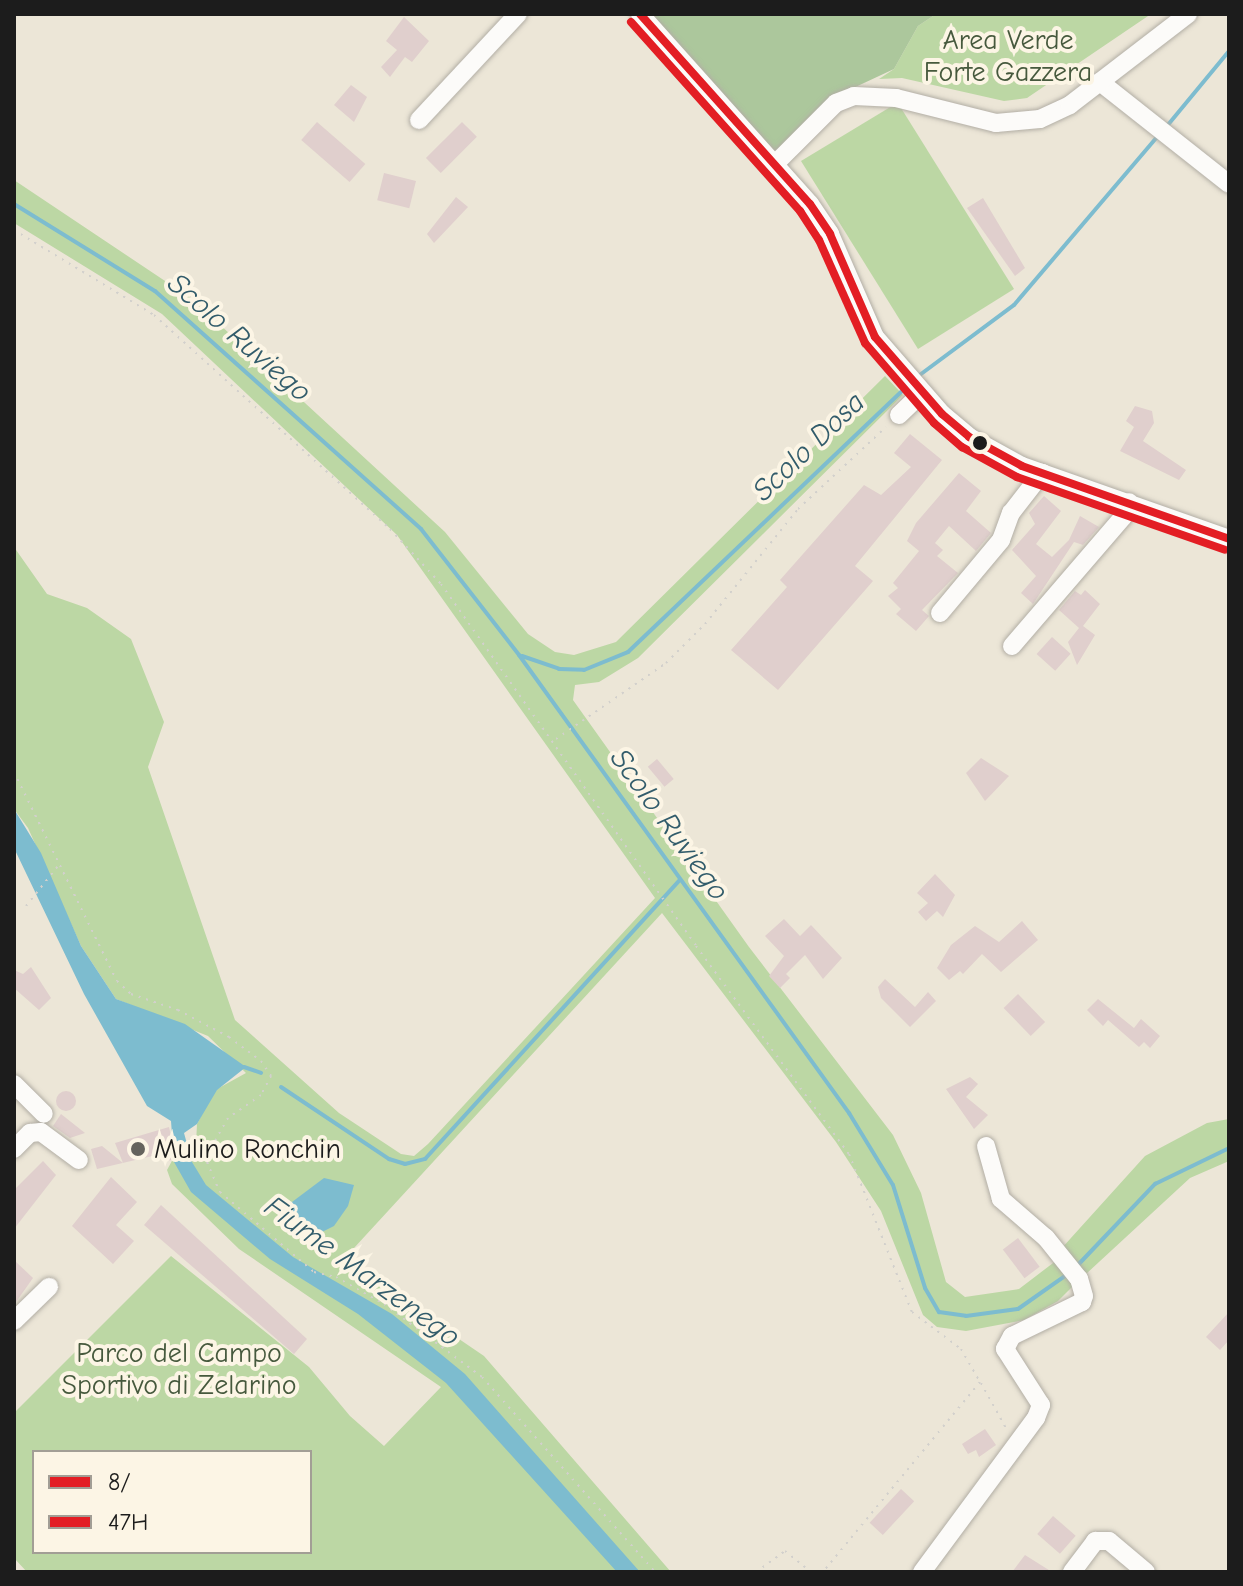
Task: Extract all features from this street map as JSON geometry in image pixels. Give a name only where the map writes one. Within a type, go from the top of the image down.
[{"type":"street","points":[[419,120],[518,14]]},
{"type":"street","points":[[640,14],[775,164],[821,220],[861,313],[912,385],[969,437],[1042,473],[1229,539]]},
{"type":"street","points":[[775,164],[836,103],[854,96],[896,98],[996,123],[1040,119],[1100,82],[1188,14]]},
{"type":"street","points":[[1100,82],[1229,184]]},
{"type":"street","points":[[899,415],[912,385]]},
{"type":"street","points":[[940,613],[1001,540],[1011,513],[1042,473]]},
{"type":"street","points":[[1012,646],[1123,517],[1129,502]]},
{"type":"street","points":[[14,1084],[44,1114]]},
{"type":"street","points":[[14,1149],[30,1133],[41,1132],[79,1160]]},
{"type":"street","points":[[922,1572],[1018,1443],[1041,1405],[1005,1349],[1022,1329],[1082,1302],[1079,1279],[1032,1223],[1001,1199],[986,1146]]},
{"type":"street","points":[[14,1321],[49,1287]]},
{"type":"street","points":[[1072,1572],[1095,1541],[1109,1541],[1146,1572]]},
{"type":"path","points":[[14,230],[154,315],[390,529],[441,584],[555,740],[657,892],[849,1154],[912,1312],[961,1349],[1018,1443]]},
{"type":"path","points":[[555,740],[666,663],[705,624],[798,509],[899,415]]},
{"type":"path","points":[[14,772],[117,981],[140,999],[178,1010],[229,1037],[261,1061],[271,1076],[261,1095],[228,1118],[216,1139],[207,1162],[220,1192],[314,1272],[384,1304],[482,1377],[655,1572]]},
{"type":"path","points":[[26,906],[59,865]]},
{"type":"path","points":[[823,1572],[980,1382]]},
{"type":"path","points":[[756,1572],[785,1551],[811,1572]]},
{"type":"green space","points":[[649,14],[936,14],[918,26],[894,69],[834,97],[779,150],[772,150]]},
{"type":"green space","name":"Area Verde Forte Gazzera","points":[[936,14],[1151,14],[1027,98],[1004,101],[902,78],[879,79],[894,69],[918,26]]},
{"type":"green space","points":[[892,106],[901,108],[1014,289],[918,349],[801,161]]},
{"type":"green space","name":"Parco del Campo Sportivo di Zelarino","points":[[14,180],[192,299],[445,532],[528,634],[555,652],[574,655],[616,642],[885,376],[903,395],[638,658],[599,682],[575,685],[573,700],[749,947],[893,1135],[921,1193],[946,1282],[965,1297],[1019,1289],[1057,1260],[1077,1282],[1058,1301],[1024,1320],[966,1331],[937,1327],[923,1315],[881,1211],[836,1142],[662,913],[343,1260],[484,1356],[671,1572],[27,1572],[14,1558],[14,1413],[171,1256],[309,1367],[350,1416],[384,1446],[441,1387],[239,1249],[172,1184],[167,1170],[179,1148],[196,1144],[197,1124],[217,1089],[246,1073],[208,1036],[116,999],[81,946],[28,828],[14,809],[14,547],[47,594],[87,608],[131,639],[164,722],[148,767],[235,1020],[339,1113],[401,1154],[414,1156],[428,1144],[655,898],[397,535],[162,314],[14,223]]},
{"type":"green space","points":[[1229,1119],[1229,1161],[1190,1178],[1086,1274],[1061,1249],[1145,1156],[1207,1123]]},
{"type":"water","points":[[14,809],[41,853],[81,946],[116,999],[185,1024],[246,1067],[217,1090],[197,1124],[184,1133],[192,1162],[206,1185],[293,1257],[392,1314],[465,1374],[640,1572],[617,1572],[446,1383],[358,1314],[270,1259],[191,1192],[174,1162],[171,1121],[147,1106],[84,994],[14,848]]},
{"type":"water","points":[[324,1178],[354,1185],[348,1206],[334,1226],[306,1240],[280,1211]]},
{"type":"building","points":[[404,17],[429,41],[412,62],[405,57],[390,77],[381,67],[397,50],[386,41]]},
{"type":"building","points":[[351,85],[367,97],[354,122],[334,105]]},
{"type":"building","points":[[317,122],[365,164],[350,182],[301,140]]},
{"type":"building","points":[[462,122],[477,137],[441,173],[426,158]]},
{"type":"building","points":[[384,173],[416,181],[409,208],[377,200]]},
{"type":"building","points":[[456,197],[468,207],[434,243],[427,234]]},
{"type":"building","points":[[983,198],[1025,268],[1015,276],[967,208]]},
{"type":"building","points":[[1135,406],[1152,411],[1154,423],[1143,441],[1186,470],[1179,480],[1120,451],[1134,427],[1126,421]]},
{"type":"building","points":[[910,434],[942,460],[855,566],[873,581],[778,690],[731,650],[787,587],[780,580],[864,485],[881,495],[911,467],[894,453]]},
{"type":"building","points":[[959,473],[981,491],[966,511],[991,533],[976,551],[949,526],[935,543],[943,550],[937,556],[958,573],[922,610],[929,616],[916,631],[896,614],[901,609],[888,596],[898,588],[893,583],[919,551],[907,541],[916,523]]},
{"type":"building","points":[[1044,496],[1061,511],[1036,544],[1052,557],[1069,540],[1080,516],[1099,527],[1083,545],[1074,542],[1033,604],[1021,593],[1036,576],[1012,550],[1035,524],[1029,513]]},
{"type":"building","points":[[1085,590],[1100,604],[1083,626],[1095,635],[1077,665],[1068,642],[1079,628],[1059,610],[1075,591],[1081,595]]},
{"type":"building","points":[[1052,637],[1071,654],[1055,671],[1037,654]]},
{"type":"building","points":[[981,758],[1009,776],[985,801],[966,773]]},
{"type":"building","points":[[657,759],[674,779],[665,787],[648,767]]},
{"type":"building","points":[[935,874],[955,895],[943,917],[937,911],[926,921],[918,912],[928,903],[917,893]]},
{"type":"building","points":[[784,919],[800,936],[811,925],[842,958],[823,979],[805,955],[786,974],[790,978],[780,988],[769,976],[784,956],[765,936]]},
{"type":"building","points":[[1022,921],[1038,940],[1001,972],[982,954],[963,974],[960,971],[949,980],[937,968],[951,945],[975,926],[999,942]]},
{"type":"building","points":[[31,967],[51,998],[39,1010],[14,988],[14,970],[23,974]]},
{"type":"building","points":[[885,979],[915,1007],[928,992],[936,1001],[910,1027],[881,998],[878,987]]},
{"type":"building","points":[[1018,994],[1045,1022],[1031,1036],[1004,1008]]},
{"type":"building","points":[[1098,999],[1134,1028],[1141,1019],[1160,1036],[1150,1048],[1144,1042],[1139,1047],[1108,1020],[1103,1026],[1087,1010]]},
{"type":"building","points":[[970,1077],[978,1084],[966,1097],[988,1115],[974,1129],[946,1089]]},
{"type":"building","points":[[62,1091],[70,1091],[76,1101],[70,1111],[62,1111],[56,1105],[56,1097]]},
{"type":"building","points":[[61,1114],[85,1133],[70,1138],[53,1126]]},
{"type":"building","name":"Mulino Ronchin","points":[[169,1127],[175,1153],[171,1160],[164,1162],[161,1154],[123,1163],[115,1143]]},
{"type":"building","points":[[102,1146],[123,1163],[97,1169],[91,1149]]},
{"type":"building","points":[[43,1161],[56,1175],[14,1229],[14,1190]]},
{"type":"building","points":[[111,1177],[137,1202],[116,1225],[134,1241],[113,1264],[72,1226]]},
{"type":"building","points":[[161,1205],[307,1339],[294,1354],[144,1225]]},
{"type":"building","points":[[1018,1238],[1040,1267],[1024,1278],[1003,1249]]},
{"type":"building","points":[[14,1260],[33,1278],[16,1302],[14,1300]]},
{"type":"building","points":[[1229,1312],[1229,1340],[1220,1350],[1206,1337]]},
{"type":"building","points":[[985,1429],[996,1445],[979,1457],[976,1450],[968,1454],[962,1444]]},
{"type":"building","points":[[901,1489],[914,1501],[883,1535],[870,1523]]},
{"type":"building","points":[[1053,1516],[1076,1536],[1060,1554],[1037,1534]]},
{"type":"building","points":[[1025,1555],[1052,1572],[1012,1572]]},
{"type":"waterway","name":"Scolo Dosa","points":[[1167,126],[1229,51]]},
{"type":"waterway","name":"Scolo Dosa","points":[[917,377],[1014,305],[1158,136]]},
{"type":"waterway","name":"Scolo Ruviego","points":[[14,204],[155,291],[421,529],[519,655],[849,1113],[893,1185],[925,1288],[939,1312],[966,1316],[1018,1309],[1069,1273]]},
{"type":"waterway","name":"Scolo Dosa","points":[[522,656],[559,669],[584,670],[628,652],[910,383]]},
{"type":"waterway","points":[[281,1087],[389,1159],[405,1164],[425,1159],[680,880]]},
{"type":"waterway","points":[[244,1067],[261,1073]]},
{"type":"waterway","name":"Scolo Ruviego","points":[[1076,1267],[1155,1184],[1229,1148]]},
{"type":"transit line","name":"8/","points":[[640,14],[810,204],[830,234],[875,337],[942,414],[969,437],[1022,466],[1229,539]]},
{"type":"transit line","name":"47H","points":[[631,22],[800,211],[819,240],[865,343],[934,423],[962,447],[1017,477],[1225,550]]},
{"type":"place","name":"Mulino Ronchin","points":[[138,1149]]},
{"type":"water label","name":"Fiume Marzenego","points":[[362,1272]]}]
